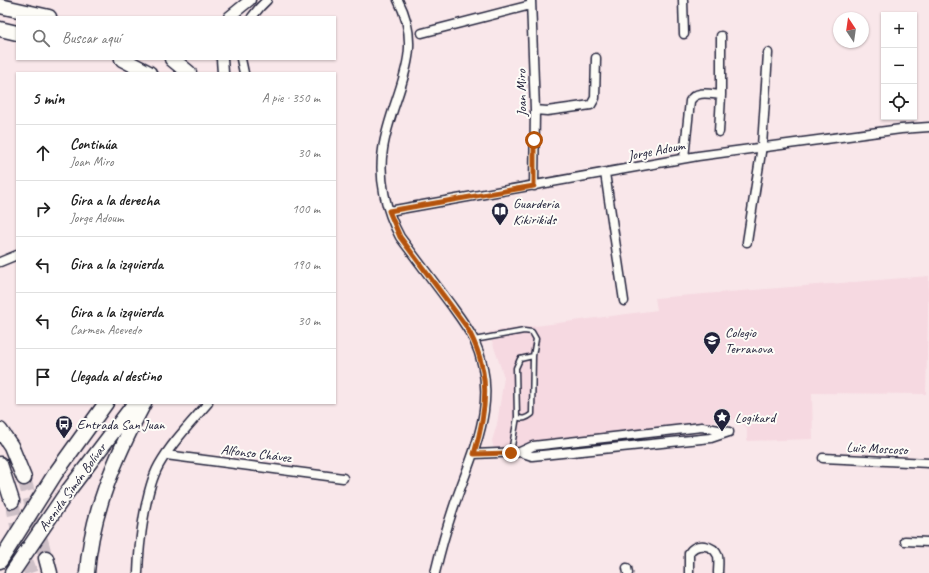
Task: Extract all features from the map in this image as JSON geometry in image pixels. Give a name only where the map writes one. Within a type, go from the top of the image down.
[{"type":"highway","points":[[0,6],[45,16]]},
{"type":"highway","points":[[0,29],[16,33]]},
{"type":"highway","points":[[124,60],[147,72]]},
{"type":"highway","points":[[173,60],[188,72]]},
{"type":"highway","name":"Avenida Simón Bolívar","points":[[0,561],[55,474],[105,404]]},
{"type":"highway","name":"Avenida Simón Bolívar","points":[[12,573],[65,494],[134,404]]},
{"type":"highway","points":[[87,573],[94,525],[104,493],[132,425],[143,404]]},
{"type":"highway","points":[[0,430],[11,446],[24,478]]},
{"type":"highway","points":[[0,464],[12,501]]},
{"type":"highway","points":[[0,547],[17,536]]},
{"type":"highway","points":[[46,558],[50,573]]},
{"type":"street","points":[[232,16],[251,0],[260,7]]},
{"type":"street","points":[[253,16],[267,0]]},
{"type":"street","points":[[398,0],[407,25],[410,52],[383,149],[382,179],[389,211],[400,237],[449,303],[474,340],[482,366],[485,403],[482,427],[474,454],[453,509],[435,573]]},
{"type":"street","points":[[683,0],[684,34]]},
{"type":"street","points":[[422,33],[531,3]]},
{"type":"street","name":"Joan Miro","points":[[531,3],[535,110],[534,186]]},
{"type":"street","points":[[719,132],[721,95],[721,36]]},
{"type":"street","points":[[747,242],[762,146],[768,53]]},
{"type":"street","points":[[535,110],[547,111],[591,105],[595,98],[596,58]]},
{"type":"street","points":[[222,60],[223,72]]},
{"type":"street","points":[[241,60],[244,72]]},
{"type":"street","points":[[684,158],[690,101],[692,97],[700,94],[721,95]]},
{"type":"street","name":"Jorge Adoum","points":[[389,211],[684,158],[762,146],[929,127]]},
{"type":"street","points":[[605,173],[624,301]]},
{"type":"street","points":[[0,262],[16,255]]},
{"type":"street","points":[[138,573],[152,481],[174,442],[207,404]]},
{"type":"street","points":[[474,454],[515,452],[533,446],[702,427],[729,432],[710,438],[532,456],[515,452]]},
{"type":"street","points":[[614,437],[616,448]]},
{"type":"street","name":"Alfonso Chávez","points":[[166,455],[343,478]]},
{"type":"street","name":"Luis Moscoso","points":[[823,458],[929,463]]},
{"type":"street","points":[[905,541],[929,542]]},
{"type":"street","points":[[689,573],[689,553],[694,547],[704,545],[712,548],[716,552],[719,562],[718,573]]},
{"type":"street","points":[[140,553],[144,573]]},
{"type":"lane","points":[[474,340],[529,330],[536,339],[533,356],[532,414],[524,419],[516,418]]},
{"type":"lane","points":[[515,452],[517,363],[524,357],[533,356]]},
{"type":"shaded area","name":"Colegio Terranova","points":[[929,276],[926,394],[812,393],[813,439],[747,441],[747,428],[737,419],[494,449],[492,441],[497,424],[504,377],[489,332],[657,310],[655,298]]},
{"type":"tunnel","points":[[24,478],[46,558]]},
{"type":"tunnel","points":[[12,501],[22,550],[31,573]]},
{"type":"place","name":"Guarderia Kikirikids","points":[[500,226]]},
{"type":"place","name":"Colegio Terranova","points":[[712,355]]},
{"type":"place","name":"Logikard","points":[[722,432]]},
{"type":"place","name":"Entrada San Juan","points":[[64,439]]},
{"type":"route","points":[[511,453],[474,454],[482,427],[485,403],[484,378],[481,360],[474,340],[466,326],[400,237],[389,211],[534,186],[534,140]]}]
